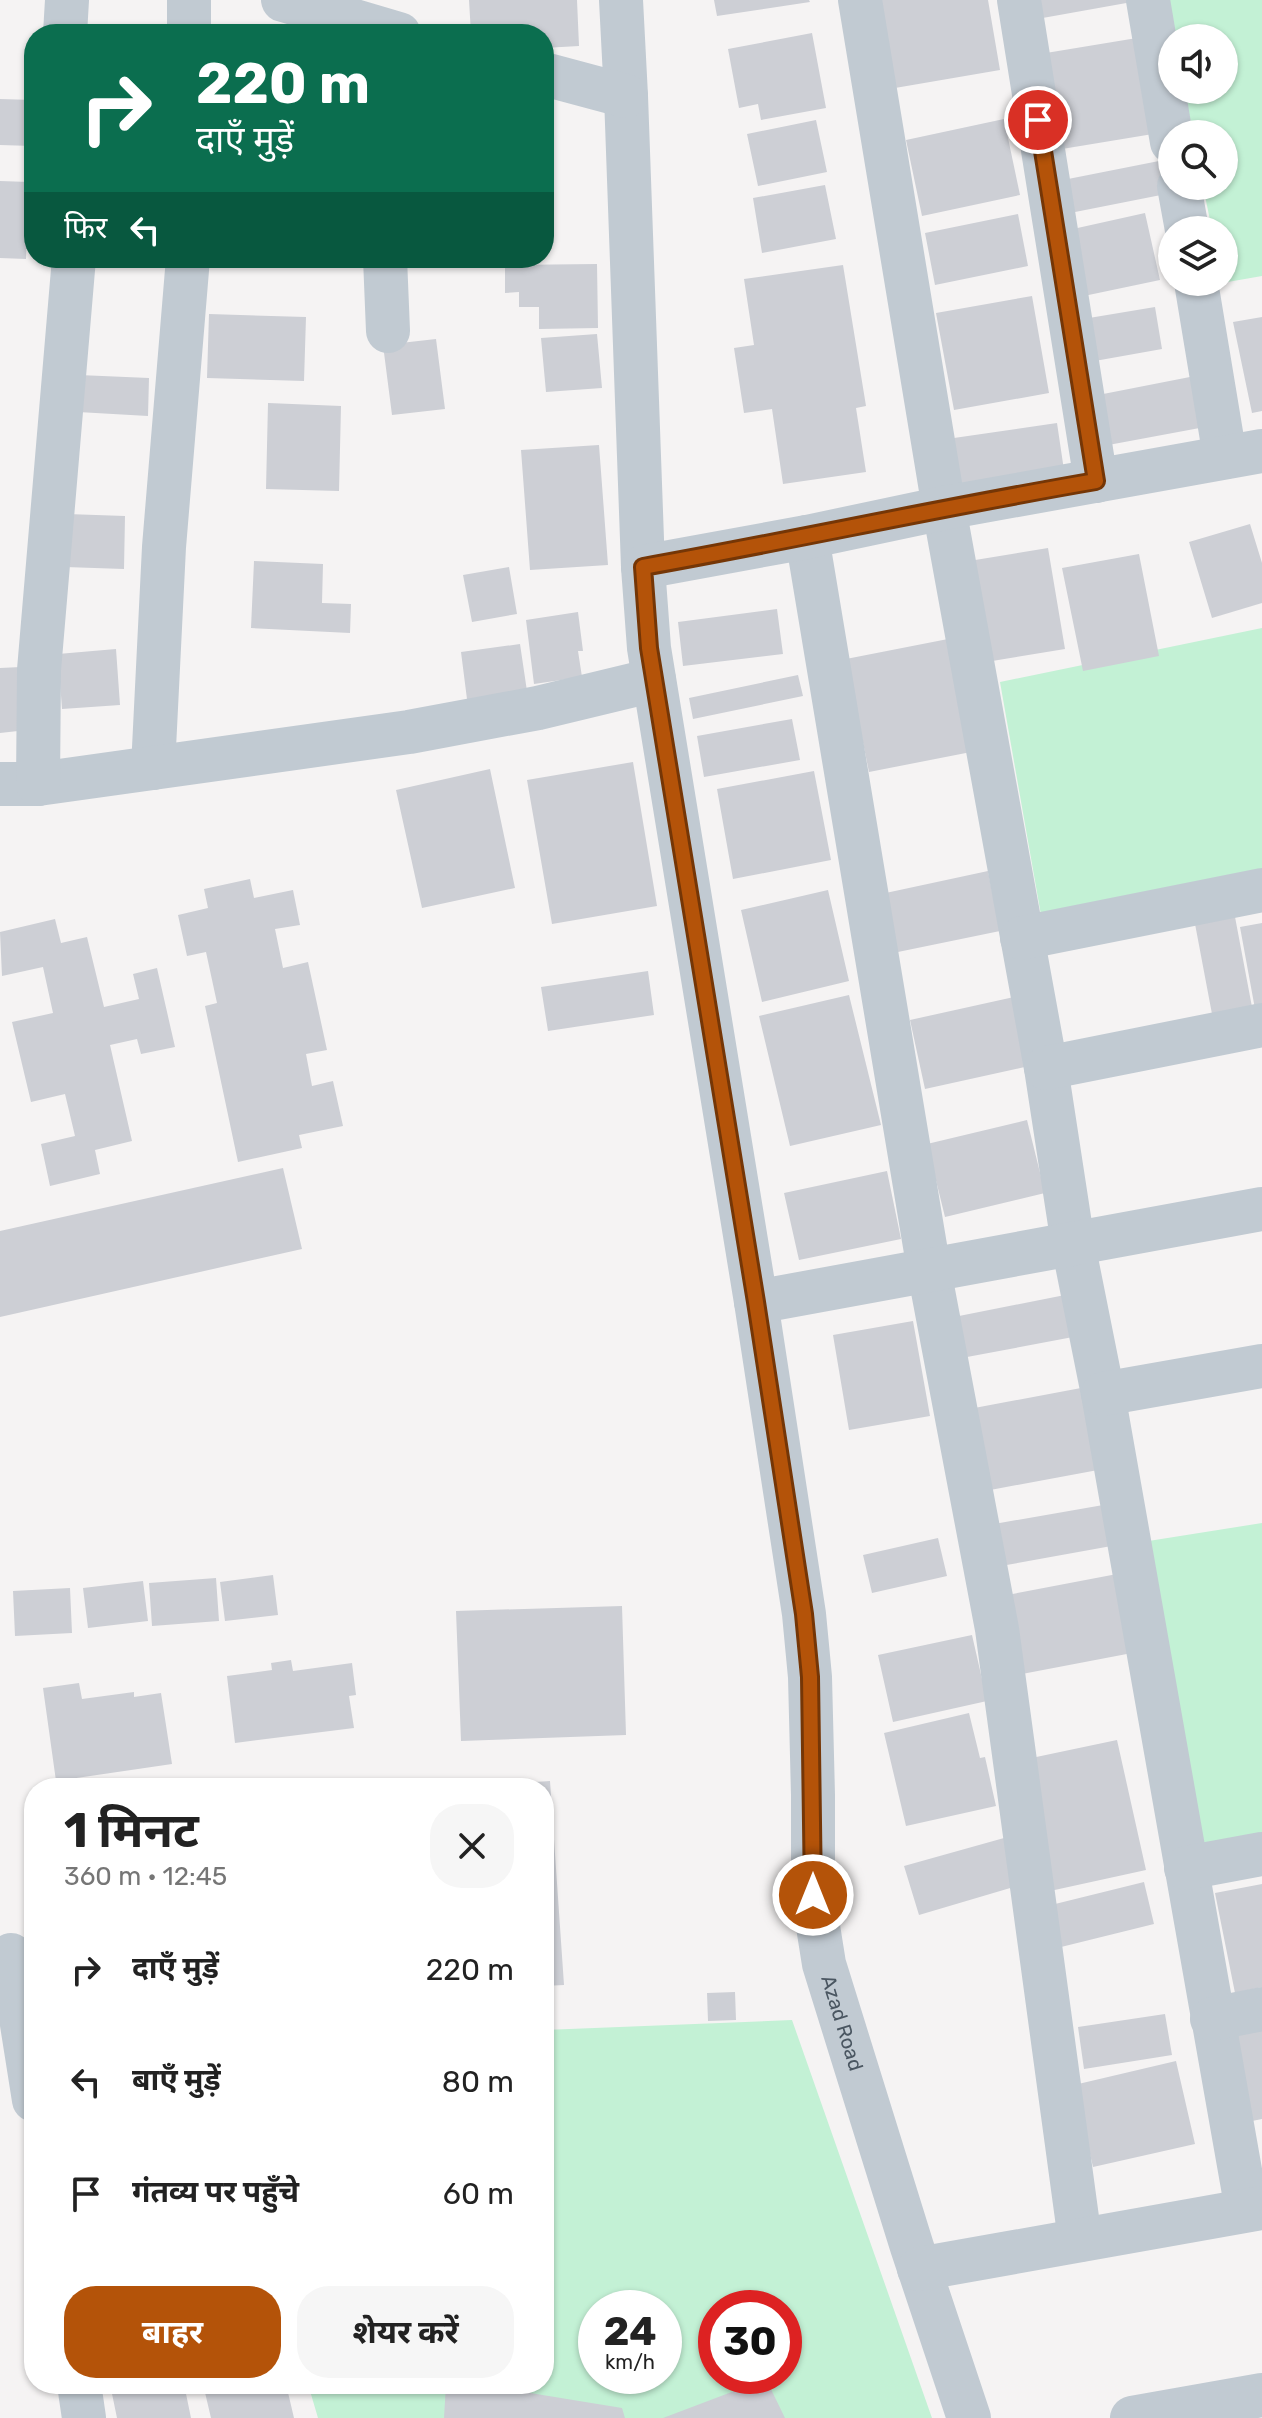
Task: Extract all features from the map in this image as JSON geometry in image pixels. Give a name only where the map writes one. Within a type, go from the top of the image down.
[{"type":"street","points":[[66,24],[67,0]]},
{"type":"street","points":[[189,0],[189,24]]},
{"type":"street","points":[[283,0],[360,24]]},
{"type":"street","name":"Azad Road","points":[[621,0],[648,637],[804,1614],[810,1677],[813,1895],[817,1928],[824,1964],[969,2418]]},
{"type":"street","points":[[860,0],[944,508],[1046,1068],[1073,1244],[1103,1394],[1212,2019],[1254,2209],[919,2269]]},
{"type":"street","points":[[1019,0],[1096,481]]},
{"type":"street","points":[[1148,0],[1168,120]]},
{"type":"street","points":[[554,77],[626,96]]},
{"type":"street","points":[[73,268],[39,670],[19,784],[409,732],[538,708],[654,680]]},
{"type":"street","points":[[153,768],[164,547],[187,268]]},
{"type":"street","points":[[385,268],[388,331]]},
{"type":"street","points":[[643,567],[1244,454],[1200,296]]},
{"type":"street","points":[[807,537],[929,1270],[997,1629],[1080,2240]]},
{"type":"street","points":[[1022,938],[1262,890]]},
{"type":"street","points":[[1046,1068],[1262,1025]]},
{"type":"street","points":[[756,1302],[1262,1209]]},
{"type":"street","points":[[1103,1394],[1262,1366]]},
{"type":"street","points":[[1186,1868],[1262,1854]]},
{"type":"street","points":[[11,1955],[24,2037]]},
{"type":"street","points":[[1212,2019],[1262,2009]]},
{"type":"street","points":[[80,2394],[84,2418]]},
{"type":"street","points":[[1132,2418],[1262,2395]]},
{"type":"green space","points":[[1166,0],[1262,0],[1262,276],[1238,280],[1238,216],[1209,216],[1206,200],[1238,200],[1238,120],[1190,120],[1187,104],[1238,104],[1238,24],[1171,24]]},
{"type":"green space","points":[[1262,628],[1262,885],[1044,932],[1000,682]]},
{"type":"green space","points":[[1262,1523],[1262,1840],[1196,1852],[1136,1543]]},
{"type":"green space","points":[[792,2020],[932,2418],[318,2418],[311,2394],[554,2394],[554,2030]]},
{"type":"building","points":[[469,0],[577,0],[579,46],[554,47],[554,24],[470,24]]},
{"type":"building","points":[[714,0],[809,0],[810,2],[717,16]]},
{"type":"building","points":[[879,0],[988,0],[1000,70],[895,88]]},
{"type":"building","points":[[1033,0],[1132,0],[1132,2],[1037,19]]},
{"type":"building","points":[[812,33],[826,108],[761,120],[758,104],[739,108],[728,49]]},
{"type":"building","points":[[1149,36],[1163,120],[1158,120],[1158,133],[1062,149],[1046,53]]},
{"type":"building","points":[[0,99],[24,100],[24,146],[0,145]]},
{"type":"building","points":[[1004,119],[1020,195],[922,216],[906,140]]},
{"type":"building","points":[[816,120],[827,172],[758,186],[747,134]]},
{"type":"building","points":[[1158,161],[1158,196],[1070,213],[1063,180]]},
{"type":"building","points":[[0,181],[24,182],[24,259],[0,258]]},
{"type":"building","points":[[825,185],[836,239],[762,253],[753,198]]},
{"type":"building","points":[[1145,213],[1158,280],[1079,297],[1064,231]]},
{"type":"building","points":[[1018,214],[1028,266],[935,285],[925,233]]},
{"type":"building","points":[[554,264],[597,264],[598,328],[539,329],[539,307],[519,307],[519,292],[505,293],[505,268],[554,268]]},
{"type":"building","points":[[843,265],[866,406],[856,408],[866,472],[783,484],[772,409],[744,413],[734,348],[754,345],[744,279]]},
{"type":"building","points":[[1032,296],[1049,393],[954,410],[936,313]]},
{"type":"building","points":[[1155,307],[1162,349],[1078,364],[1071,321]]},
{"type":"building","points":[[209,314],[306,317],[304,381],[207,378]]},
{"type":"building","points":[[1262,317],[1262,411],[1252,413],[1233,322]]},
{"type":"building","points":[[597,334],[602,388],[546,392],[541,338]]},
{"type":"building","points":[[436,339],[445,409],[392,415],[383,345]]},
{"type":"building","points":[[79,375],[149,378],[148,416],[78,412]]},
{"type":"building","points":[[1195,376],[1205,427],[1103,446],[1093,396]]},
{"type":"building","points":[[268,403],[341,406],[339,491],[266,489]]},
{"type":"building","points":[[1057,423],[1065,477],[956,493],[947,439]]},
{"type":"building","points":[[599,445],[608,565],[530,570],[521,450]]},
{"type":"building","points":[[67,514],[125,516],[124,569],[65,567]]},
{"type":"building","points":[[1250,524],[1262,563],[1262,603],[1212,618],[1189,542]]},
{"type":"building","points":[[1048,548],[1065,649],[980,663],[963,562]]},
{"type":"building","points":[[1139,554],[1159,656],[1083,671],[1062,568]]},
{"type":"building","points":[[254,561],[323,564],[322,603],[351,604],[350,633],[251,628]]},
{"type":"building","points":[[509,567],[517,614],[472,622],[463,575]]},
{"type":"building","points":[[777,609],[783,654],[683,666],[678,622]]},
{"type":"building","points":[[578,612],[583,651],[578,651],[582,677],[534,684],[526,620]]},
{"type":"building","points":[[948,639],[971,752],[869,772],[846,659]]},
{"type":"building","points":[[520,644],[528,698],[468,707],[461,652]]},
{"type":"building","points":[[116,649],[120,705],[62,709],[58,654]]},
{"type":"building","points":[[21,667],[27,730],[0,733],[0,668]]},
{"type":"building","points":[[798,675],[803,696],[693,719],[689,698]]},
{"type":"building","points":[[792,719],[800,760],[704,777],[697,736]]},
{"type":"building","points":[[633,762],[657,906],[552,924],[527,780]]},
{"type":"building","points":[[490,769],[515,888],[422,908],[396,790]]},
{"type":"building","points":[[814,771],[831,860],[733,879],[717,789]]},
{"type":"building","points":[[988,871],[1000,931],[893,953],[881,894]]},
{"type":"building","points":[[250,879],[254,898],[293,890],[300,925],[275,929],[283,968],[308,962],[327,1050],[306,1054],[312,1086],[333,1081],[343,1126],[299,1135],[302,1148],[238,1162],[205,1006],[217,1003],[206,952],[187,956],[178,915],[208,908],[204,889]]},
{"type":"building","points":[[828,890],[849,981],[762,1002],[741,910]]},
{"type":"building","points":[[1232,901],[1252,1007],[1212,1014],[1192,908]]},
{"type":"building","points":[[55,919],[61,943],[87,937],[104,1007],[139,999],[133,974],[157,968],[175,1047],[141,1054],[137,1039],[110,1045],[132,1141],[95,1150],[100,1174],[50,1186],[41,1144],[75,1136],[65,1094],[31,1102],[12,1022],[53,1013],[43,967],[2,976],[0,932]]},
{"type":"building","points":[[1262,923],[1262,1007],[1255,1009],[1240,927]]},
{"type":"building","points":[[648,971],[654,1015],[548,1031],[541,987]]},
{"type":"building","points":[[849,995],[881,1125],[790,1146],[759,1016]]},
{"type":"building","points":[[1014,997],[1029,1066],[925,1089],[910,1020]]},
{"type":"building","points":[[1027,1120],[1045,1193],[945,1217],[927,1144]]},
{"type":"building","points":[[283,1168],[302,1249],[0,1317],[0,1231]]},
{"type":"building","points":[[887,1171],[901,1239],[799,1260],[784,1193]]},
{"type":"building","points":[[1065,1295],[1073,1337],[967,1357],[959,1316]]},
{"type":"building","points":[[913,1321],[930,1416],[849,1430],[833,1335]]},
{"type":"building","points":[[1081,1388],[1098,1470],[985,1491],[969,1409]]},
{"type":"building","points":[[1109,1504],[1117,1545],[1001,1566],[994,1524]]},
{"type":"building","points":[[938,1538],[947,1576],[872,1593],[863,1555]]},
{"type":"building","points":[[1117,1574],[1132,1653],[1022,1674],[1007,1595]]},
{"type":"building","points":[[273,1575],[278,1615],[225,1621],[220,1582]]},
{"type":"building","points":[[216,1578],[219,1621],[152,1626],[149,1583]]},
{"type":"building","points":[[143,1581],[148,1621],[88,1628],[83,1588]]},
{"type":"building","points":[[70,1588],[72,1633],[15,1636],[13,1591]]},
{"type":"building","points":[[622,1606],[626,1735],[461,1741],[456,1611]]},
{"type":"building","points":[[972,1635],[987,1701],[893,1722],[878,1655]]},
{"type":"building","points":[[291,1660],[293,1671],[352,1663],[356,1695],[349,1696],[354,1728],[235,1743],[227,1676],[272,1670],[271,1663]]},
{"type":"building","points":[[79,1683],[82,1699],[134,1692],[134,1697],[161,1693],[172,1764],[76,1778],[56,1778],[43,1688]]},
{"type":"building","points":[[969,1713],[980,1758],[985,1757],[996,1806],[906,1826],[884,1733]]},
{"type":"building","points":[[1117,1740],[1146,1870],[1050,1891],[1022,1760]]},
{"type":"building","points":[[1004,1838],[1017,1886],[919,1915],[904,1866]]},
{"type":"building","points":[[554,1839],[564,1985],[554,1986]]},
{"type":"building","points":[[1144,1882],[1154,1924],[1057,1948],[1047,1906]]},
{"type":"building","points":[[1262,1884],[1262,1987],[1235,1993],[1215,1893]]},
{"type":"building","points":[[735,1992],[736,2020],[708,2021],[707,1993]]},
{"type":"building","points":[[1165,2014],[1172,2055],[1084,2069],[1078,2027]]},
{"type":"building","points":[[1262,2014],[1262,2119],[1252,2121],[1230,2021]]},
{"type":"building","points":[[1176,2061],[1195,2144],[1093,2167],[1074,2085]]},
{"type":"building","points":[[112,2394],[186,2394],[191,2418],[117,2418]]},
{"type":"building","points":[[205,2394],[288,2394],[294,2418],[211,2418]]},
{"type":"building","points":[[445,2394],[536,2394],[622,2408],[625,2418],[444,2418]]},
{"type":"building","points":[[726,2394],[773,2394],[785,2418],[663,2418]]},
{"type":"route","points":[[813,1895],[810,1677],[804,1614],[649,648],[643,567],[1096,481],[1038,120]]}]
